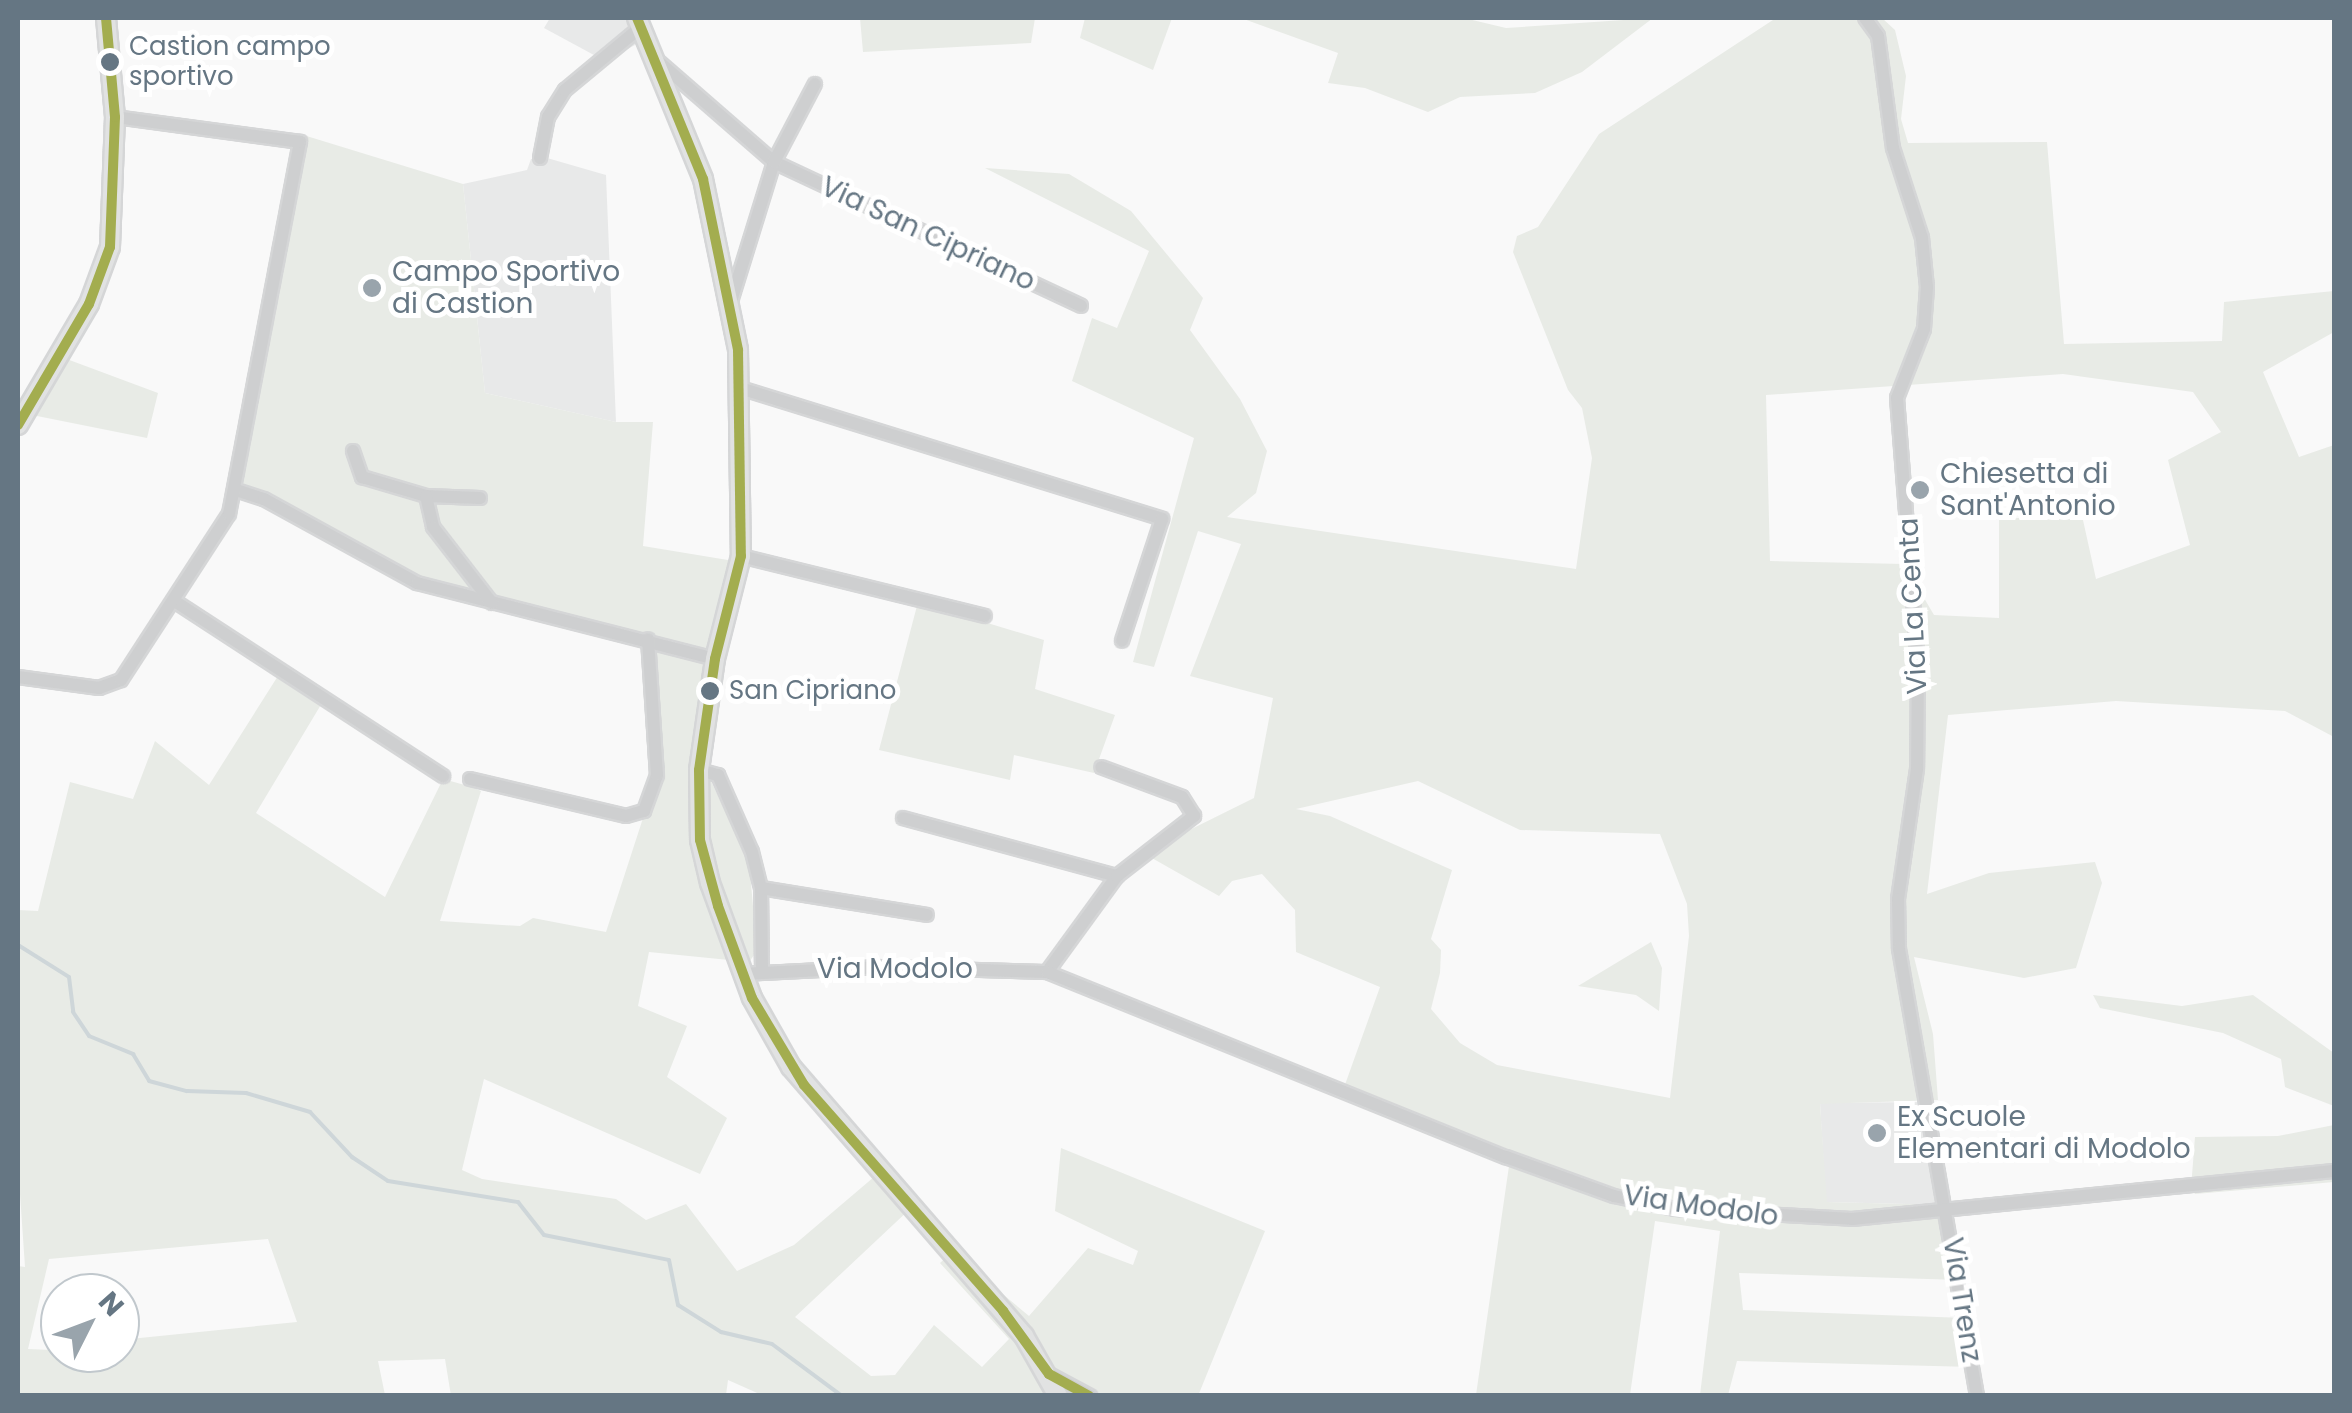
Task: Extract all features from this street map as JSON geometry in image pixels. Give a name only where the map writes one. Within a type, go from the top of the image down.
[{"type":"main road","points":[[18,425],[64,352],[107,260],[115,117],[106,18]]},
{"type":"main road","name":"Via San Cipriano","points":[[639,22],[704,180],[732,298],[740,388],[741,556],[715,659],[699,770],[702,850],[743,974],[804,1085],[990,1296],[1050,1374],[1058,1396]]},
{"type":"street","name":"Via La Centa","points":[[1865,18],[1878,36],[1893,148],[1922,238],[1927,287],[1924,330],[1897,398],[1918,663],[1917,769],[1898,899],[1899,949],[1947,1204]]},
{"type":"street","name":"Via San Cipriano","points":[[540,158],[548,117],[565,90],[639,22]]},
{"type":"street","name":"Via San Cipriano","points":[[658,62],[774,162],[1081,306]]},
{"type":"street","name":"Via San Cipriano","points":[[732,298],[774,162],[815,84]]},
{"type":"street","points":[[18,677],[112,686],[132,669],[229,514],[300,142],[115,117]]},
{"type":"street","points":[[740,388],[1162,520],[1122,640]]},
{"type":"street","points":[[353,451],[362,477],[426,496],[480,498]]},
{"type":"street","points":[[236,490],[264,499],[405,578],[715,659]]},
{"type":"street","points":[[426,496],[433,527],[492,602]]},
{"type":"street","points":[[741,556],[985,616]]},
{"type":"street","points":[[176,602],[444,776]]},
{"type":"street","points":[[470,780],[626,816],[644,811],[657,776],[648,639]]},
{"type":"street","points":[[1047,972],[1116,876],[1195,812],[1182,797],[1101,767]]},
{"type":"street","points":[[699,770],[718,775],[760,888],[762,971]]},
{"type":"street","points":[[903,818],[1116,876]]},
{"type":"street","points":[[760,888],[927,915]]},
{"type":"street","name":"Via Modolo","points":[[743,974],[1047,972],[1614,1196],[1780,1218],[1852,1219],[1947,1204],[2334,1171]]},
{"type":"street","name":"Via Trenz","points":[[1947,1204],[1977,1396]]},
{"type":"street","points":[[1050,1374],[1090,1396]]},
{"type":"shaded area","points":[[550,18],[638,18],[652,36],[605,61],[544,28]]},
{"type":"shaded area","points":[[860,18],[1035,18],[1031,43],[863,52]]},
{"type":"shaded area","points":[[1085,18],[1172,18],[1153,70],[1080,38]]},
{"type":"shaded area","points":[[1241,18],[1464,18],[1506,28],[1653,18],[1582,72],[1535,93],[1460,97],[1428,112],[1365,88],[1328,83],[1338,53]]},
{"type":"shaded area","points":[[1776,18],[1882,18],[1895,30],[1906,76],[1901,119],[1908,143],[2047,142],[2064,344],[2222,341],[2224,302],[2334,291],[2334,332],[2263,372],[2299,457],[2334,445],[2334,737],[2285,711],[2116,701],[1948,715],[1927,894],[1989,873],[2095,862],[2102,883],[2076,968],[2024,978],[1914,957],[1933,1034],[1938,1100],[1820,1104],[1827,1202],[1947,1205],[1959,1280],[1739,1273],[1743,1310],[1965,1318],[1973,1367],[1737,1361],[1728,1395],[1700,1395],[1720,1231],[1655,1221],[1630,1395],[1476,1395],[1510,1159],[1342,1093],[1380,987],[1296,952],[1295,910],[1262,874],[1232,881],[1219,896],[1143,853],[1254,798],[1273,698],[1190,676],[1241,544],[1198,531],[1154,667],[1133,662],[1194,438],[1072,381],[1092,318],[1117,328],[1149,251],[985,168],[1069,174],[1131,211],[1203,298],[1190,330],[1240,399],[1267,451],[1256,493],[1227,517],[1576,569],[1592,458],[1582,408],[1568,390],[1513,252],[1517,236],[1538,227],[1599,134]],"holes":[[[2063,374],[2193,392],[2221,432],[2168,460],[2190,545],[2096,579],[2081,511],[1999,520],[1999,618],[1934,615],[1904,564],[1770,561],[1766,395]],[[1418,781],[1520,830],[1660,834],[1687,904],[1689,936],[1670,1098],[1497,1065],[1460,1043],[1431,1009],[1441,950],[1431,939],[1452,870],[1330,816],[1296,809]]]},
{"type":"shaded area","points":[[300,134],[463,184],[485,393],[616,422],[653,422],[643,546],[746,563],[710,737],[709,777],[749,861],[757,951],[749,962],[649,952],[638,1006],[687,1026],[667,1077],[727,1118],[700,1174],[484,1079],[462,1170],[482,1179],[616,1199],[646,1220],[686,1204],[737,1271],[794,1245],[881,1171],[911,1208],[795,1317],[871,1376],[895,1375],[934,1325],[982,1367],[1009,1339],[940,1263],[952,1252],[1029,1316],[1088,1248],[1133,1265],[1138,1251],[1055,1211],[1061,1148],[1265,1231],[1198,1396],[764,1396],[728,1380],[726,1395],[451,1396],[445,1359],[378,1361],[385,1395],[18,1395],[18,1266],[25,1267],[18,1165],[18,910],[38,911],[70,782],[133,799],[155,741],[209,785],[283,668],[325,698],[256,813],[385,897],[443,779],[472,787],[481,791],[440,921],[520,926],[533,918],[606,932],[657,775],[649,640],[416,585],[241,483],[242,430]],"holes":[[[268,1239],[297,1322],[140,1338],[140,1373],[40,1373],[40,1350],[28,1349],[40,1298],[40,1273],[46,1273],[49,1259]]]},
{"type":"shaded area","points":[[547,158],[606,175],[616,422],[485,393],[463,184],[527,170],[531,159]]},
{"type":"shaded area","points":[[64,358],[158,393],[147,438],[22,413]]},
{"type":"shaded area","points":[[918,602],[1044,640],[1035,689],[1115,715],[1094,773],[1014,755],[1010,780],[879,750]]},
{"type":"shaded area","points":[[1651,942],[1662,968],[1659,1011],[1636,995],[1578,986]]},
{"type":"shaded area","points":[[2093,995],[2182,1006],[2253,995],[2334,1053],[2334,1106],[2285,1087],[2281,1059],[2223,1033],[2100,1008]]},
{"type":"shaded area","points":[[1927,1102],[1947,1205],[1826,1202],[1820,1103]]},
{"type":"shaded area","points":[[2334,1125],[2334,1182],[2195,1194],[2191,1188],[2195,1137],[2278,1136]]},
{"type":"waterway","points":[[18,945],[69,977],[73,1012],[89,1036],[133,1054],[149,1081],[187,1091],[246,1093],[310,1112],[352,1157],[388,1181],[518,1202],[544,1235],[669,1260],[678,1305],[721,1332],[772,1344],[842,1396]]},
{"type":"transit line","points":[[18,425],[89,304],[110,247],[115,117],[106,18]]},
{"type":"transit line","points":[[637,18],[703,179],[738,350],[741,556],[715,659],[699,770],[700,840],[718,906],[752,998],[804,1085],[1003,1311],[1049,1374],[1089,1396]]},
{"type":"place","name":"Castion campo sportivo","points":[[110,62]]},
{"type":"place","name":"Campo Sportivo di Castion","points":[[372,288]]},
{"type":"place","name":"Chiesetta di Sant'Antonio","points":[[1920,490]]},
{"type":"place","name":"San Cipriano","points":[[710,691]]},
{"type":"place","name":"Ex Scuole Elementari di Modolo","points":[[1877,1133]]}]
